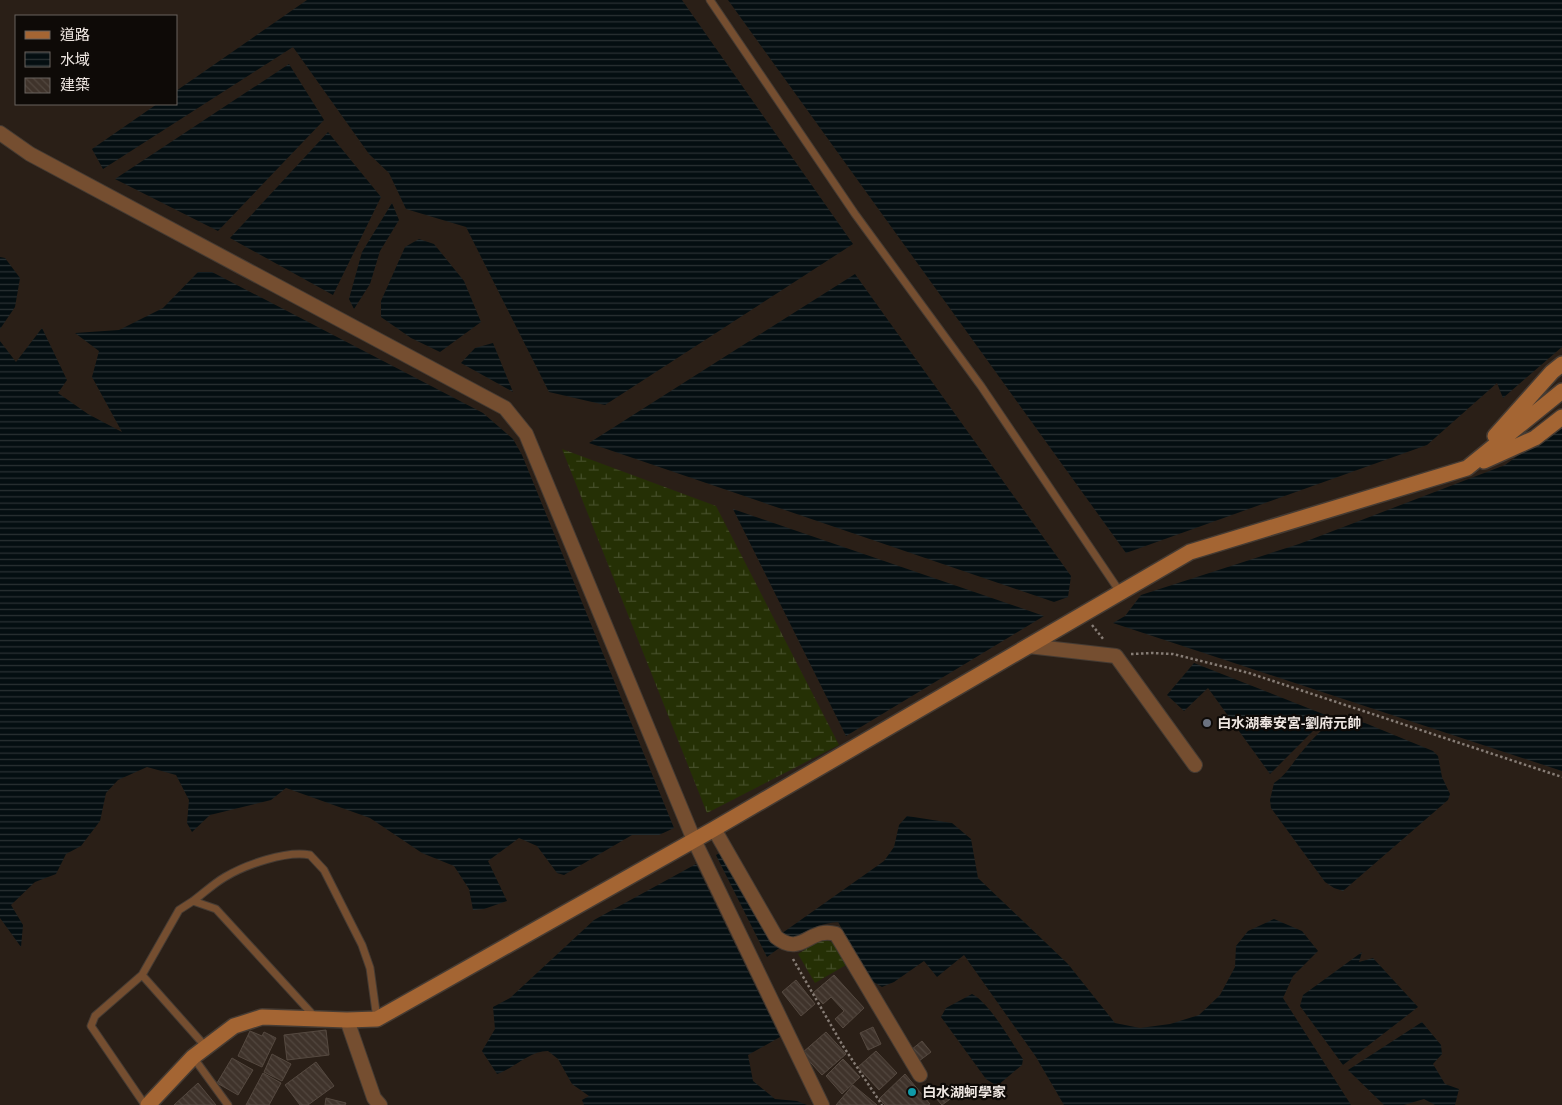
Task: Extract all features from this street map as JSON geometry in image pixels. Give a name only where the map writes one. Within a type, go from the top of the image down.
[{"type":"street","points":[[0,133],[30,154],[505,408],[526,434],[694,840],[822,1105]]},
{"type":"street","points":[[1467,468],[1552,372],[1562,364]]},
{"type":"street","points":[[1467,468],[1562,391]]},
{"type":"street","points":[[147,1105],[192,1057],[234,1026],[262,1017],[347,1020],[377,1019],[714,829],[1190,552],[1467,468],[1535,438],[1562,417]]},
{"type":"street","points":[[1028,646],[1116,656],[1195,765]]},
{"type":"street","points":[[714,829],[781,941],[794,946],[828,932],[836,934],[920,1075]]},
{"type":"street","points":[[347,1020],[374,1098],[380,1105]]},
{"type":"lane","points":[[710,0],[855,214],[981,386],[1120,592]]},
{"type":"lane","points":[[147,1105],[91,1026],[95,1016],[142,976],[179,910],[223,878],[239,870],[290,854],[310,855],[324,870],[362,945],[370,968],[377,1019]]},
{"type":"lane","points":[[193,901],[216,909],[317,1019]]},
{"type":"lane","points":[[142,976],[206,1047]]},
{"type":"lane","points":[[192,1057],[228,1105]]},
{"type":"path","points":[[1083,614],[1116,656],[1152,652],[1173,654],[1249,673],[1562,777]]},
{"type":"path","points":[[781,941],[843,1046],[882,1105]]},
{"type":"green space","points":[[562,449],[716,506],[839,745],[707,813]]},
{"type":"green space","points":[[827,940],[833,943],[846,965],[815,983],[798,954],[819,941]]},
{"type":"water","points":[[307,0],[682,0],[853,244],[605,405],[549,392],[466,227],[406,209],[389,173],[369,154],[293,47],[103,169],[92,149],[156,105],[178,105],[178,90]]},
{"type":"water","points":[[728,0],[1562,0],[1562,347],[1503,398],[1497,383],[1427,445],[1126,553]]},
{"type":"water","points":[[289,64],[324,120],[218,231],[115,179]]},
{"type":"water","points":[[328,132],[381,197],[333,295],[230,238]]},
{"type":"water","points":[[392,203],[399,220],[380,251],[370,284],[354,309],[349,299],[362,252]]},
{"type":"water","points":[[419,239],[434,244],[464,281],[481,322],[440,352],[411,338],[381,317],[381,301],[405,247]]},
{"type":"water","points":[[0,257],[5,258],[20,278],[15,307],[0,329]]},
{"type":"water","points":[[198,272],[212,272],[483,413],[513,439],[522,455],[674,828],[659,835],[632,835],[564,875],[557,873],[537,846],[519,838],[488,861],[507,901],[484,909],[473,910],[469,889],[454,866],[422,853],[370,818],[286,788],[271,800],[210,815],[192,832],[187,823],[189,800],[176,775],[147,767],[118,780],[106,793],[100,821],[81,846],[66,854],[56,874],[35,882],[11,905],[23,925],[21,947],[0,918],[0,341],[16,362],[42,328],[67,380],[58,393],[88,414],[122,432],[92,377],[99,351],[75,333],[119,330],[163,308]]},
{"type":"water","points":[[855,274],[1071,576],[1068,597],[1054,602],[589,443]]},
{"type":"water","points":[[493,343],[513,392],[461,363],[475,348]]},
{"type":"water","points":[[1562,423],[1562,771],[1113,623],[1125,616],[1141,595],[1299,544],[1505,465]]},
{"type":"water","points":[[733,509],[1044,616],[846,736]]},
{"type":"water","points":[[1194,663],[1328,716],[1270,774],[1208,688],[1184,711],[1167,695]]},
{"type":"water","points":[[1341,715],[1348,716],[1433,751],[1438,756],[1442,777],[1450,794],[1448,800],[1343,891],[1325,882],[1271,808],[1270,800],[1274,783],[1319,733]]},
{"type":"water","points":[[907,816],[952,823],[971,839],[978,878],[1068,964],[1115,1023],[1140,1028],[1170,1024],[1199,1015],[1220,995],[1235,967],[1236,946],[1248,931],[1274,919],[1302,931],[1318,951],[1293,976],[1283,998],[1351,1105],[1064,1105],[1036,1057],[964,955],[937,977],[924,961],[894,982],[882,987],[872,981],[838,922],[828,923],[809,930],[792,939],[767,957],[716,855],[721,852],[771,941],[884,861],[894,847],[899,825]]},
{"type":"water","points":[[696,864],[780,1037],[748,1055],[753,1081],[775,1099],[797,1101],[807,1105],[584,1105],[582,1100],[589,1096],[572,1084],[558,1059],[548,1051],[528,1057],[497,1074],[482,1051],[495,1029],[493,1007],[510,998],[594,920]]},
{"type":"water","points":[[1362,952],[1359,962],[1373,958],[1418,1007],[1343,1065],[1300,1006],[1303,995]]},
{"type":"water","points":[[972,994],[993,1014],[1023,1059],[1022,1065],[997,1086],[986,1079],[941,1017],[946,1008]]},
{"type":"water","points":[[1422,1022],[1441,1045],[1442,1054],[1433,1064],[1445,1084],[1459,1089],[1455,1105],[1435,1105],[1424,1099],[1404,1105],[1384,1105],[1348,1070]]},
{"type":"building","points":[[834,975],[864,1008],[843,1028],[835,1019],[844,1011],[831,997],[823,1004],[813,993]]},
{"type":"building","points":[[796,980],[815,1004],[801,1016],[782,992]]},
{"type":"building","points":[[873,1027],[881,1044],[868,1050],[860,1033]]},
{"type":"building","points":[[326,1030],[329,1055],[287,1060],[284,1035]]},
{"type":"building","points":[[250,1031],[262,1036],[264,1032],[276,1038],[262,1067],[238,1056]]},
{"type":"building","points":[[826,1032],[846,1054],[822,1075],[802,1053]]},
{"type":"building","points":[[922,1041],[931,1052],[919,1061],[911,1050]]},
{"type":"building","points":[[876,1051],[897,1073],[879,1090],[858,1067]]},
{"type":"building","points":[[272,1054],[291,1064],[282,1081],[264,1072]]},
{"type":"building","points":[[232,1058],[253,1070],[238,1095],[217,1083]]},
{"type":"building","points":[[843,1059],[860,1077],[842,1094],[826,1076]]},
{"type":"building","points":[[316,1062],[334,1086],[308,1105],[300,1105],[285,1085]]},
{"type":"building","points":[[263,1073],[281,1083],[269,1105],[246,1105]]},
{"type":"building","points":[[905,1074],[930,1104],[885,1105],[879,1099]]},
{"type":"building","points":[[198,1083],[216,1105],[174,1105]]},
{"type":"building","points":[[853,1085],[877,1105],[836,1105]]},
{"type":"building","points":[[949,1085],[957,1094],[942,1105],[935,1097]]},
{"type":"building","points":[[326,1098],[346,1103],[345,1105],[325,1105]]},
{"type":"place","name":"白水湖奉安宮-劉府元帥","points":[[1207,723]]},
{"type":"place","name":"白水湖蚵學家","points":[[912,1092]]}]
